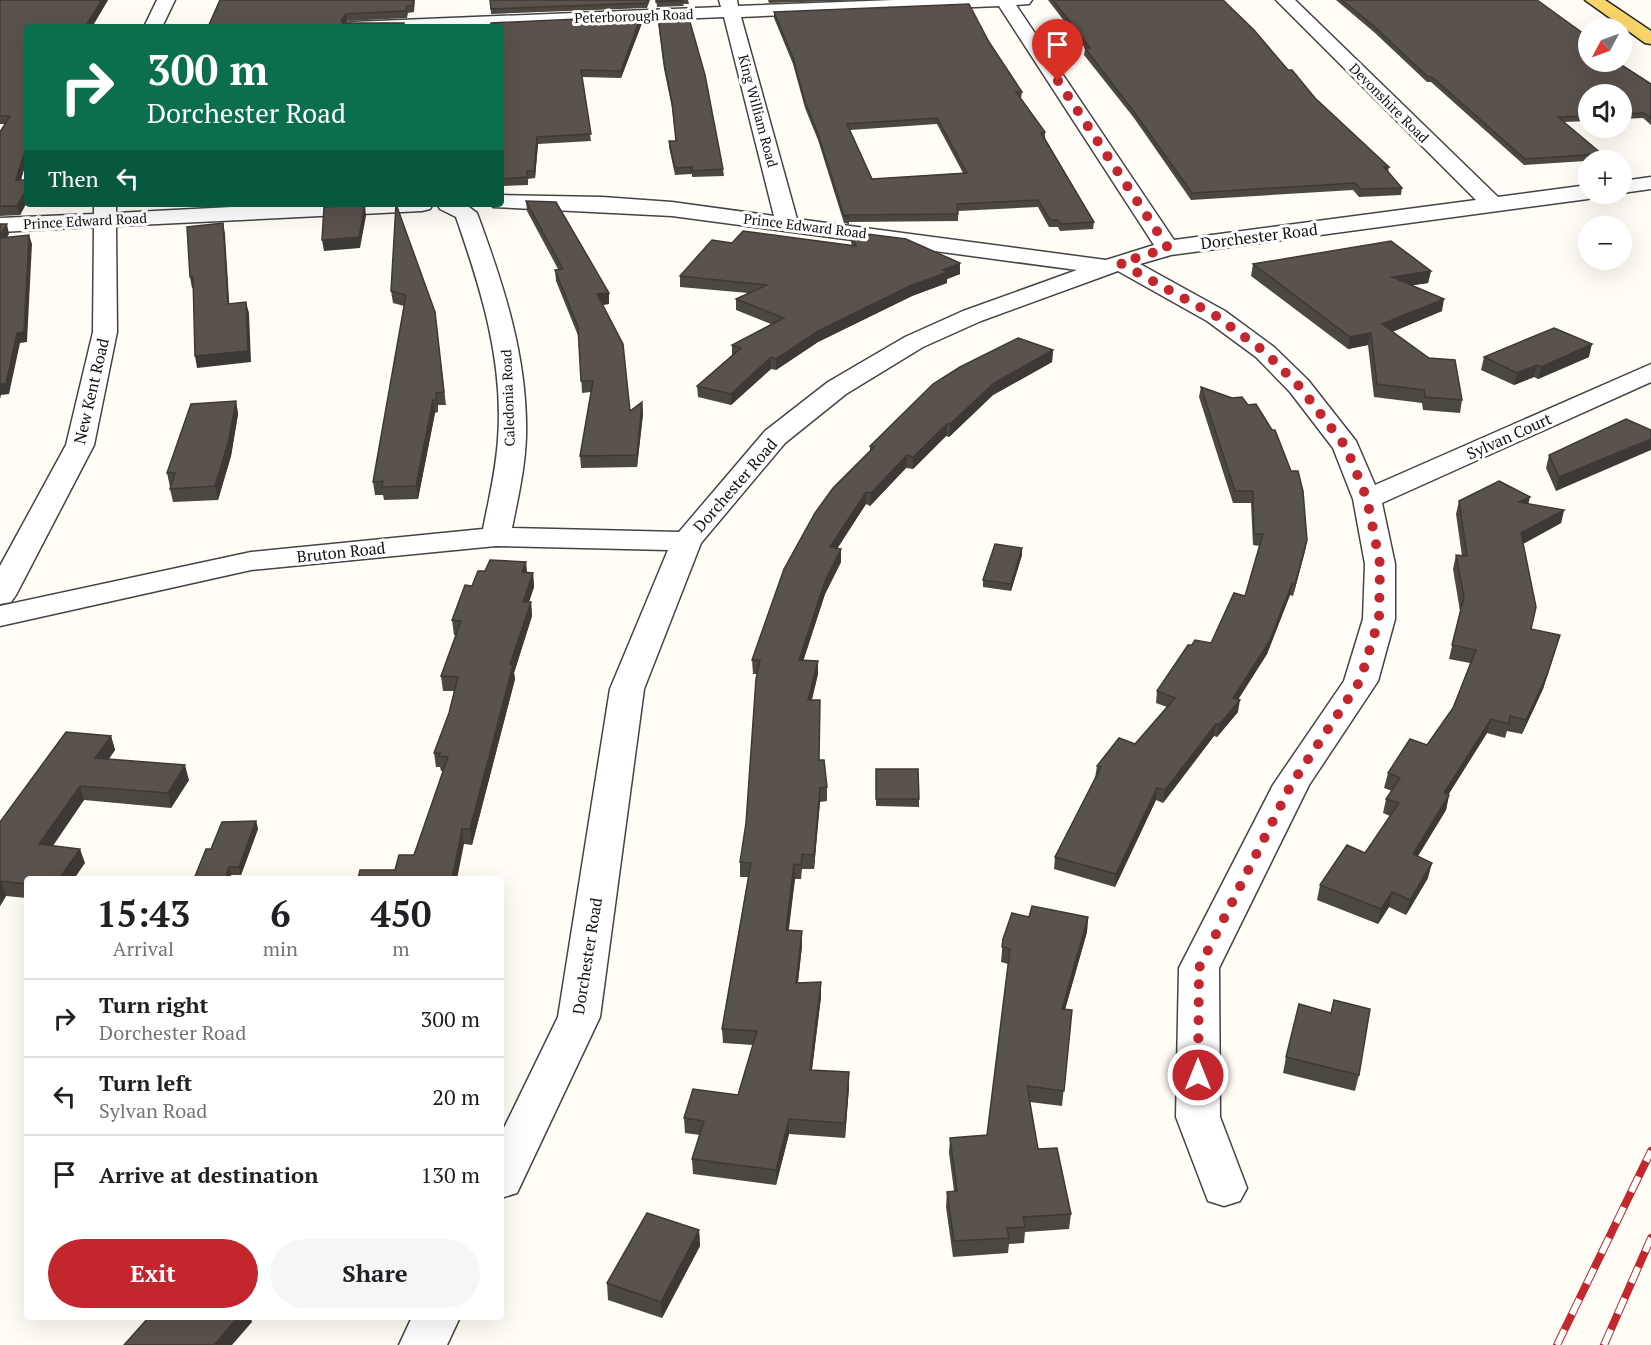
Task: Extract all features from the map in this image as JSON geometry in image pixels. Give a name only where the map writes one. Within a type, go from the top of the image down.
[{"type":"main road","points":[[1586,3],[1602,18]]},
{"type":"main road","points":[[1586,3],[1651,39]]},
{"type":"main road","points":[[1632,42],[1651,56]]},
{"type":"street","points":[[154,24],[166,0]]},
{"type":"street","points":[[1011,0],[1168,248]]},
{"type":"street","name":"Peterborough Road","points":[[394,24],[729,6],[1011,0]]},
{"type":"street","name":"Devonshire Road","points":[[1285,0],[1492,205]]},
{"type":"street","name":"King William Road","points":[[729,6],[787,223]]},
{"type":"street","points":[[1632,186],[1651,183]]},
{"type":"street","name":"Dorchester Road","points":[[504,1174],[579,1017],[627,689],[687,541],[775,437],[837,388],[924,337],[972,316],[1168,248],[1578,193]]},
{"type":"street","name":"Prince Edward Road","points":[[504,202],[660,208],[1114,265]]},
{"type":"street","name":"Prince Edward Road","points":[[0,225],[105,212],[303,207]]},
{"type":"street","name":"Caledonia Road","points":[[454,207],[466,213],[491,282],[510,355],[512,437],[496,537]]},
{"type":"street","name":"New Kent Road","points":[[0,595],[80,445],[105,332],[105,212]]},
{"type":"street","points":[[1114,265],[1216,316],[1265,352],[1299,386],[1346,447],[1367,499],[1380,564],[1379,619],[1360,681],[1291,785],[1199,968],[1198,1117],[1224,1188]]},
{"type":"street","name":"Sylvan Court","points":[[1367,499],[1651,372]]},
{"type":"street","name":"Bruton Road","points":[[0,616],[251,561],[496,537],[687,541]]},
{"type":"street","points":[[423,1345],[435,1320]]},
{"type":"building","points":[[0,0],[102,0],[87,24],[24,24],[24,154],[16,180],[24,180],[24,194],[17,206],[0,206],[0,132],[10,116],[0,116]]},
{"type":"building","points":[[220,0],[413,0],[413,6],[407,6],[406,11],[346,14],[341,21],[343,23],[404,24],[209,24]]},
{"type":"building","points":[[490,0],[648,0],[647,3],[491,9]]},
{"type":"building","points":[[656,0],[683,0],[683,1],[656,2]]},
{"type":"building","points":[[1053,0],[1223,0],[1254,30],[1288,70],[1292,70],[1315,98],[1389,167],[1384,167],[1402,188],[1361,189],[1355,183],[1192,193],[1085,48],[1090,48]]},
{"type":"building","points":[[1342,0],[1537,0],[1578,30],[1578,72],[1632,72],[1651,84],[1651,118],[1644,113],[1632,114],[1632,84],[1578,84],[1578,116],[1558,117],[1578,134],[1578,138],[1583,138],[1597,150],[1578,150],[1578,156],[1525,159],[1432,77],[1428,77],[1376,28]]},
{"type":"building","points":[[969,4],[989,42],[1022,92],[1016,92],[1045,132],[1041,133],[1094,222],[1061,224],[1058,220],[1050,220],[1038,200],[957,204],[958,214],[844,216],[818,134],[805,102],[793,58],[774,12]],"holes":[[[937,118],[967,173],[872,179],[847,124]]]},
{"type":"building","points":[[688,15],[705,75],[723,169],[692,171],[692,167],[675,168],[669,141],[676,141],[672,102],[658,16]]},
{"type":"building","points":[[641,16],[621,71],[581,70],[591,134],[537,137],[534,171],[527,171],[527,177],[504,179],[504,24],[491,23]]},
{"type":"building","points":[[526,201],[556,202],[609,293],[597,294],[623,344],[630,411],[642,402],[637,455],[580,456],[593,381],[581,381],[578,327],[555,270],[563,269]]},
{"type":"building","points":[[324,207],[365,207],[359,237],[322,240]]},
{"type":"building","points":[[397,207],[435,312],[444,392],[436,393],[436,400],[433,400],[416,486],[382,487],[383,481],[373,482],[406,295],[391,291]]},
{"type":"building","points":[[223,223],[228,304],[246,302],[248,351],[195,356],[193,277],[190,277],[187,227]]},
{"type":"building","points":[[0,224],[7,224],[0,236]]},
{"type":"building","points":[[743,231],[856,246],[851,232],[906,239],[960,263],[943,270],[948,272],[912,285],[818,331],[776,359],[771,357],[731,394],[697,386],[741,348],[732,345],[784,318],[736,299],[767,285],[680,276],[712,240],[732,243]]},
{"type":"building","points":[[29,235],[24,332],[17,333],[6,384],[0,384],[0,238]]},
{"type":"building","points":[[1391,241],[1431,271],[1392,277],[1444,299],[1382,324],[1429,358],[1455,360],[1462,400],[1425,397],[1424,390],[1377,384],[1371,333],[1350,337],[1253,264]]},
{"type":"building","points":[[1554,328],[1592,344],[1541,367],[1537,365],[1517,373],[1484,357]]},
{"type":"building","points":[[1018,338],[1053,350],[994,383],[913,457],[907,455],[871,493],[866,492],[830,547],[841,549],[825,581],[799,660],[818,661],[808,700],[820,700],[819,760],[824,760],[827,787],[820,788],[814,855],[802,854],[801,865],[794,864],[786,930],[802,931],[796,983],[821,982],[810,1070],[849,1072],[845,1123],[789,1119],[776,1170],[692,1159],[704,1121],[684,1118],[693,1089],[738,1095],[757,1031],[722,1029],[751,863],[740,862],[746,823],[756,679],[760,660],[752,660],[784,569],[815,513],[833,488],[874,447],[870,446],[933,384],[960,367]]},
{"type":"building","points":[[1201,387],[1232,398],[1242,397],[1248,405],[1256,404],[1272,430],[1275,430],[1291,471],[1298,471],[1303,491],[1307,540],[1295,584],[1292,584],[1269,642],[1233,698],[1240,700],[1219,725],[1216,724],[1165,790],[1157,788],[1116,874],[1055,857],[1101,767],[1097,766],[1119,738],[1135,744],[1175,698],[1157,691],[1188,645],[1192,645],[1195,640],[1211,643],[1234,593],[1245,596],[1263,534],[1254,534],[1253,491],[1235,491]]},
{"type":"building","points":[[236,401],[228,443],[215,486],[170,489],[175,473],[167,473],[191,404]]},
{"type":"building","points":[[1626,419],[1651,430],[1651,439],[1559,477],[1549,455]]},
{"type":"building","points":[[1499,481],[1530,497],[1519,502],[1564,510],[1521,533],[1536,607],[1531,629],[1560,635],[1547,675],[1526,720],[1510,716],[1509,724],[1491,719],[1444,793],[1449,795],[1413,854],[1432,863],[1410,900],[1392,892],[1381,909],[1320,885],[1347,845],[1365,853],[1399,803],[1386,799],[1400,778],[1388,773],[1410,739],[1427,745],[1453,708],[1476,650],[1452,645],[1464,597],[1456,555],[1467,556],[1459,501]]},
{"type":"building","points":[[995,544],[1022,548],[1011,584],[983,580]]},
{"type":"building","points":[[490,560],[526,562],[522,572],[533,573],[523,602],[531,602],[510,664],[513,665],[470,829],[462,829],[453,876],[359,876],[360,870],[395,870],[399,855],[414,855],[448,757],[434,753],[449,713],[458,677],[441,676],[461,621],[452,620],[465,585],[472,586],[478,571],[485,571]]},
{"type":"building","points":[[66,732],[111,736],[95,758],[185,765],[168,793],[80,786],[39,844],[80,849],[61,876],[24,876],[24,884],[1,881],[0,883],[0,822]]},
{"type":"building","points":[[876,769],[918,769],[919,799],[876,799]]},
{"type":"building","points":[[256,821],[239,867],[229,867],[226,876],[195,876],[206,849],[211,849],[222,822]]},
{"type":"building","points":[[1032,906],[1088,917],[1062,1009],[1072,1010],[1064,1091],[1027,1086],[1038,1149],[1057,1148],[1071,1214],[1023,1217],[1025,1227],[1007,1228],[1009,1238],[954,1241],[947,1192],[957,1191],[950,1138],[987,1135],[1010,949],[1002,947],[1003,939],[1012,913],[1029,917]]},
{"type":"building","points":[[1334,1000],[1370,1009],[1359,1075],[1286,1057],[1299,1004],[1331,1013]]},
{"type":"building","points":[[647,1213],[699,1230],[661,1302],[607,1283]]},
{"type":"building","points":[[146,1320],[235,1320],[214,1345],[124,1345]]},
{"type":"railway","points":[[1557,1345],[1651,1151]]},
{"type":"railway","points":[[1604,1345],[1651,1238]]},
{"type":"route","points":[[1058,81],[1168,248],[1120,263],[1216,316],[1265,352],[1299,386],[1346,447],[1367,499],[1380,564],[1379,619],[1360,681],[1291,785],[1199,968],[1198,1075]]}]
